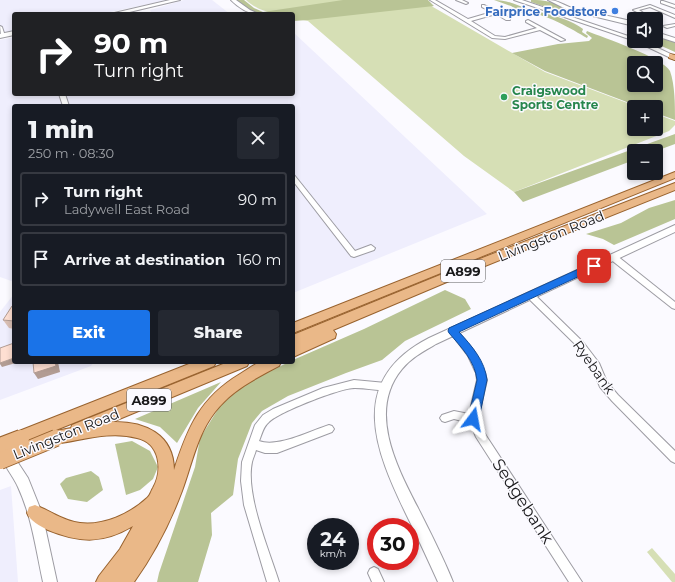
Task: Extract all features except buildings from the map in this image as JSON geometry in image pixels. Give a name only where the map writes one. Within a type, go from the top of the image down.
[{"type":"main road","name":"A899","points":[[615,200],[675,167]]},
{"type":"main road","name":"Livingston Road","points":[[295,327],[675,175]]},
{"type":"main road","name":"Livingston Road","points":[[295,340],[675,186]]},
{"type":"main road","name":"A899","points":[[634,203],[675,190]]},
{"type":"main road","points":[[295,351],[422,288]]},
{"type":"main road","name":"Livingston Road","points":[[0,462],[55,434],[205,364]]},
{"type":"main road","name":"Livingston Road","points":[[0,445],[21,438],[55,434],[237,364]]},
{"type":"main road","points":[[123,582],[147,547],[162,520],[174,494],[193,439],[209,408],[231,387],[270,364]]},
{"type":"main road","points":[[55,434],[113,429],[139,432],[153,438],[159,445],[166,462],[166,473],[163,486],[154,504],[134,542],[105,582]]},
{"type":"main road","points":[[35,513],[52,525],[74,531],[94,532],[116,527],[132,519],[154,504]]},
{"type":"street","points":[[121,12],[177,0]]},
{"type":"street","points":[[233,0],[251,12]]},
{"type":"street","points":[[432,0],[494,37],[501,38],[541,28]]},
{"type":"street","points":[[458,0],[466,3]]},
{"type":"street","points":[[520,0],[627,38]]},
{"type":"street","points":[[551,0],[570,9],[627,22]]},
{"type":"street","points":[[663,4],[673,6]]},
{"type":"street","points":[[484,6],[508,19]]},
{"type":"street","points":[[639,12],[635,10],[650,6],[675,17]]},
{"type":"street","points":[[642,8],[651,12]]},
{"type":"street","points":[[467,21],[496,12]]},
{"type":"street","points":[[528,21],[563,40]]},
{"type":"street","points":[[664,26],[667,27],[675,25]]},
{"type":"street","points":[[0,27],[2,36],[12,34]]},
{"type":"street","points":[[663,36],[675,40]]},
{"type":"street","points":[[654,48],[674,57]]},
{"type":"street","points":[[295,180],[354,254],[371,248]]},
{"type":"street","points":[[446,582],[395,476],[387,456],[382,436],[380,417],[382,400],[386,387],[400,363],[425,345],[453,331],[675,228]]},
{"type":"street","points":[[613,256],[675,306]]},
{"type":"street","name":"Ryebank","points":[[530,295],[580,344],[592,360],[606,387],[675,458]]},
{"type":"street","points":[[446,418],[454,415],[473,419],[482,380],[482,375],[476,361],[453,331]]},
{"type":"street","points":[[273,582],[249,505],[246,481],[247,462],[260,426],[266,418],[323,392],[354,384],[386,387]]},
{"type":"street","name":"Sedgebank","points":[[473,419],[479,434],[576,582]]},
{"type":"street","points":[[253,444],[265,448],[277,448],[329,429]]},
{"type":"street","points":[[0,445],[22,482],[35,513],[50,582]]},
{"type":"street","points":[[43,582],[44,559]]},
{"type":"shaded area","points":[[0,0],[168,0],[111,12],[12,12],[12,31],[0,34]]},
{"type":"shaded area","points":[[184,0],[212,0],[227,12],[151,12],[150,10]]},
{"type":"shaded area","points":[[295,34],[487,214],[295,292],[295,104],[12,104],[12,281],[0,277],[0,40],[12,37],[12,96],[295,96]]},
{"type":"shaded area","points":[[12,297],[12,364],[92,364],[91,366],[0,400],[0,312]]},
{"type":"shaded area","points":[[11,486],[18,582],[0,582],[0,490]]},
{"type":"green space","points":[[236,0],[244,0],[254,8],[263,12],[249,11]]},
{"type":"green space","name":"Craigswood Sports Centre","points":[[246,0],[425,0],[433,7],[545,72],[627,103],[627,136],[656,136],[636,144],[627,144],[627,148],[514,192],[464,156],[308,21],[295,18],[295,12],[268,12],[257,8]]},
{"type":"green space","points":[[343,0],[428,0],[434,6],[295,21],[295,12],[263,12]]},
{"type":"green space","points":[[494,0],[508,2],[532,11],[545,13],[565,20],[583,29],[582,32],[588,36],[587,38],[565,25],[547,17],[538,14],[522,13],[511,6]]},
{"type":"green space","points":[[531,0],[554,3],[559,5],[566,12],[563,13],[531,2]]},
{"type":"green space","points":[[587,31],[649,56],[627,56],[627,92],[663,92],[663,65],[665,66],[670,71],[673,82],[675,120],[663,116],[663,100],[627,100],[627,102],[545,71],[512,53],[558,44],[589,41],[592,38],[586,33]]},
{"type":"green space","points":[[663,38],[675,42],[675,52],[663,47]]},
{"type":"green space","name":"Craigswood Sports Centre","points":[[663,117],[675,121],[675,125],[669,131],[663,133]]},
{"type":"green space","points":[[675,134],[675,144],[663,148],[663,144],[647,144]]},
{"type":"green space","points":[[627,151],[627,163],[523,202],[514,192]]},
{"type":"green space","points":[[675,200],[675,219],[614,245],[603,239],[586,234],[621,223],[649,208]]},
{"type":"green space","points":[[445,290],[465,299],[471,309],[405,341],[382,360],[288,396],[262,411],[252,423],[238,459],[233,495],[211,513],[212,535],[198,582],[157,582],[195,467],[200,438],[220,406],[248,382],[285,364],[295,364],[295,359],[364,329]]},
{"type":"green space","points":[[221,382],[198,408],[177,443],[160,427],[135,419]]},
{"type":"green space","points":[[132,441],[150,451],[158,467],[153,479],[140,490],[126,495],[115,444]]},
{"type":"green space","points":[[91,471],[99,477],[103,490],[87,502],[68,499],[60,484],[66,478]]},
{"type":"green space","points":[[652,548],[675,574],[675,582],[672,582],[647,552]]},
{"type":"place","name":"Fairprice Foodstore","points":[[615,11]]},
{"type":"place","name":"Craigswood Sports Centre","points":[[504,97]]},
{"type":"route","points":[[473,419],[482,375],[469,350],[453,331],[594,266]]}]
